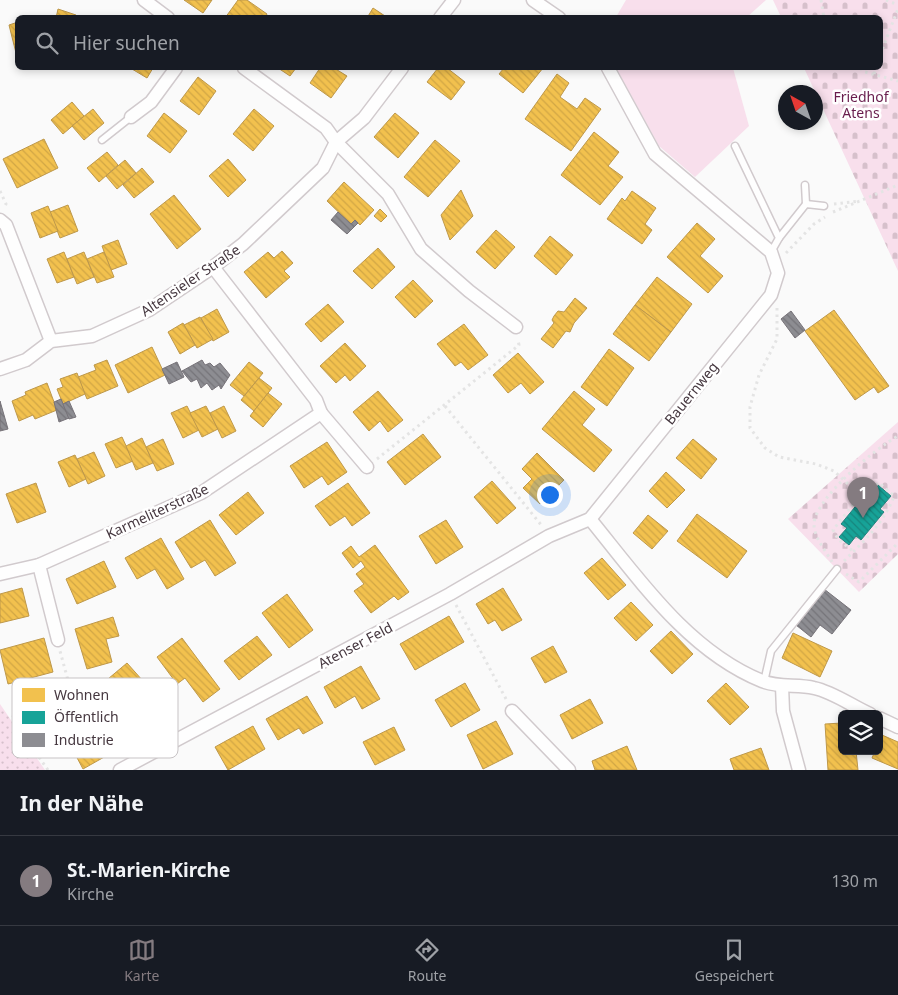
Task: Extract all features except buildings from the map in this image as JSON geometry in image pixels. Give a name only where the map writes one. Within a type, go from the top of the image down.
[{"type":"street","points":[[144,0],[164,15]]},
{"type":"street","points":[[442,15],[454,0]]},
{"type":"street","points":[[533,0],[555,15]]},
{"type":"street","points":[[131,117],[151,102],[175,70]]},
{"type":"street","points":[[247,70],[326,128],[336,142],[388,194],[421,249],[469,291],[516,327]]},
{"type":"street","name":"Altensieler Straße","points":[[51,341],[92,336],[149,310],[213,267],[243,244],[323,168],[336,142],[364,118],[400,70]]},
{"type":"street","points":[[609,70],[655,154],[773,258]]},
{"type":"street","points":[[0,220],[6,225],[51,341],[26,360],[0,369]]},
{"type":"street","name":"Bauernweg","points":[[590,518],[771,295],[778,273],[773,258]]},
{"type":"street","points":[[213,267],[316,400],[321,414],[367,467]]},
{"type":"street","name":"Karmeliterstraße","points":[[0,574],[39,565],[201,493],[321,414]]},
{"type":"street","points":[[590,518],[658,603],[723,663],[764,682],[782,686],[815,688],[862,710]]},
{"type":"street","name":"Atenser Feld","points":[[178,739],[450,594],[549,536],[590,518]]},
{"type":"street","points":[[39,565],[58,640]]},
{"type":"street","points":[[782,686],[783,711],[798,770]]},
{"type":"street","points":[[512,711],[569,770]]},
{"type":"street","points":[[883,720],[898,727]]},
{"type":"street","name":"Atenser Feld","points":[[120,770],[142,758]]},
{"type":"lane","points":[[102,140],[131,117]]},
{"type":"lane","points":[[735,146],[779,238]]},
{"type":"lane","points":[[773,258],[779,238],[806,204],[805,186]]},
{"type":"lane","points":[[806,204],[824,206]]},
{"type":"lane","points":[[764,682],[771,651],[836,569]]},
{"type":"path","points":[[822,0],[820,4],[823,15]]},
{"type":"path","points":[[886,0],[898,5]]},
{"type":"path","points":[[883,47],[898,9]]},
{"type":"path","points":[[865,70],[898,81]]},
{"type":"path","points":[[874,74],[875,70]]},
{"type":"path","points":[[773,258],[814,224],[830,214],[898,185]]},
{"type":"path","points":[[0,191],[6,204],[0,214]]},
{"type":"path","points":[[824,206],[865,200]]},
{"type":"path","points":[[771,295],[777,302],[777,339],[757,383],[750,407],[750,428],[765,448],[779,457],[816,464],[834,471],[860,495]]},
{"type":"path","points":[[367,467],[519,345],[516,327]]},
{"type":"path","points":[[445,406],[549,536]]},
{"type":"path","points":[[898,436],[883,444],[843,480],[819,509],[814,523],[817,537],[836,569],[859,582],[898,543]]},
{"type":"path","points":[[836,569],[854,552],[867,534],[887,514],[894,496],[879,483],[860,495],[833,530],[838,539],[854,552]]},
{"type":"path","points":[[450,594],[512,711]]},
{"type":"path","points":[[58,640],[67,678]]},
{"type":"path","points":[[39,758],[48,770]]},
{"type":"green space","points":[[626,0],[766,0],[749,15],[617,15]]},
{"type":"green space","name":"Friedhof Atens","points":[[773,0],[898,0],[898,271],[823,109],[823,85],[812,85],[805,70],[883,70],[883,15],[780,15]]},
{"type":"green space","points":[[617,70],[734,70],[749,126],[695,177],[659,146]]},
{"type":"green space","points":[[898,422],[898,554],[859,592],[788,519]]},
{"type":"green space","points":[[0,704],[12,722],[12,758],[37,758],[45,770],[0,770]]},
{"type":"place","name":"St.-Marien-Kirche","points":[[863,518]]}]
